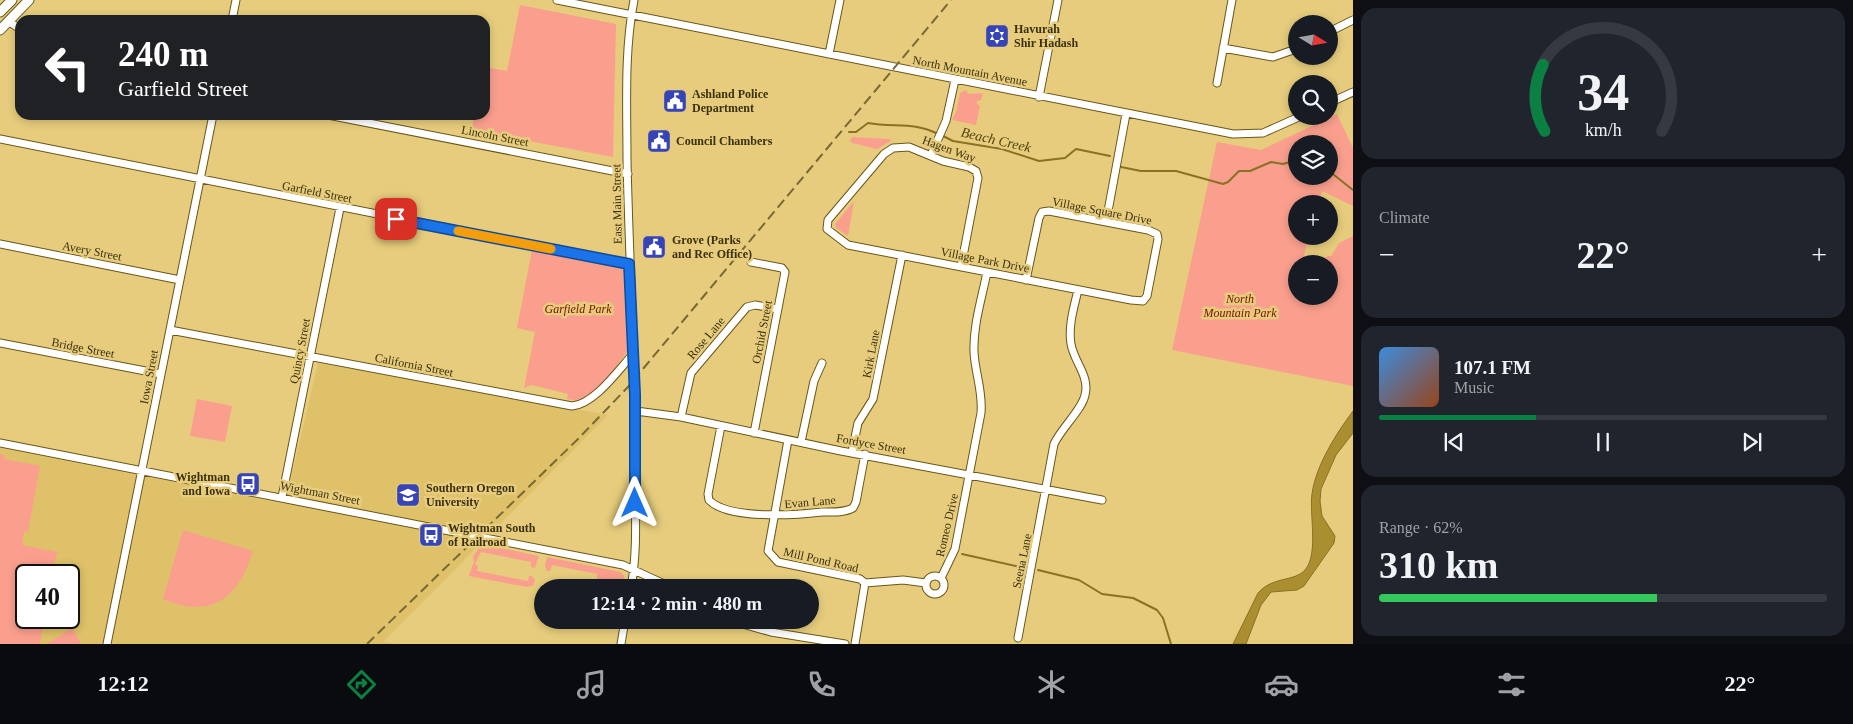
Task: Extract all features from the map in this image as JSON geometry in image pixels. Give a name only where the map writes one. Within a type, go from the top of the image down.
[{"type":"main road","points":[[0,12],[12,0]]},
{"type":"main road","points":[[0,30],[29,0]]},
{"type":"street","points":[[233,15],[236,0]]},
{"type":"street","name":"North Mountain Avenue","points":[[557,0],[1039,97],[1245,135],[1271,130],[1288,122]]},
{"type":"street","name":"East Main Street","points":[[633,579],[636,411],[629,264],[627,73],[634,0]]},
{"type":"street","points":[[829,54],[840,0]]},
{"type":"street","points":[[1039,97],[1058,0]]},
{"type":"street","points":[[1217,83],[1232,0]]},
{"type":"street","points":[[1338,28],[1353,20]]},
{"type":"street","points":[[8,22],[15,27]]},
{"type":"street","points":[[1223,48],[1272,57],[1288,51]]},
{"type":"street","points":[[931,155],[945,125],[954,80]]},
{"type":"street","points":[[1338,99],[1353,92]]},
{"type":"street","points":[[1106,222],[1126,114]]},
{"type":"street","name":"Iowa Street","points":[[107,644],[212,120]]},
{"type":"street","name":"Lincoln Street","points":[[353,120],[628,174]]},
{"type":"street","name":"Garfield Street","points":[[0,139],[629,264]]},
{"type":"street","name":"Hagen Way","points":[[827,229],[828,220],[884,154],[893,148],[904,146],[947,162],[973,168],[978,174],[961,267]]},
{"type":"street","name":"Quincy Street","points":[[282,497],[340,208]]},
{"type":"street","name":"Village Square Drive","points":[[1026,280],[1039,218],[1042,212],[1049,211],[1152,231],[1157,234],[1158,239],[1147,296],[1143,301]]},
{"type":"street","name":"Village Park Drive","points":[[827,229],[845,244],[1143,301]]},
{"type":"street","name":"Avery Street","points":[[0,244],[180,280]]},
{"type":"street","name":"Kirk Lane","points":[[852,452],[858,423],[873,399],[902,255]]},
{"type":"street","name":"Orchid Street","points":[[750,262],[785,270],[754,433]]},
{"type":"street","name":"Romeo Drive","points":[[926,582],[928,592],[937,594],[944,588],[941,578],[955,549],[982,403],[974,342],[987,272]]},
{"type":"street","name":"Seena Lane","points":[[1018,638],[1046,499],[1045,489],[1054,444],[1064,425],[1083,403],[1086,394],[1085,378],[1075,357],[1070,337],[1078,290]]},
{"type":"street","name":"Rose Lane","points":[[681,417],[691,373],[747,307],[755,304],[778,309]]},
{"type":"street","name":"California Street","points":[[170,330],[572,406],[583,404],[592,398],[634,353]]},
{"type":"street","name":"Bridge Street","points":[[0,343],[161,374]]},
{"type":"street","points":[[802,442],[814,381],[822,363]]},
{"type":"street","name":"Fordyce Street","points":[[636,411],[681,417],[788,440],[1102,500]]},
{"type":"street","points":[[721,426],[708,494],[709,500],[719,507],[773,517]]},
{"type":"street","name":"Mill Pond Road","points":[[788,440],[767,546],[768,551],[774,560],[865,582],[855,644]]},
{"type":"street","name":"Wightman Street","points":[[0,443],[622,565],[652,579]]},
{"type":"street","name":"Evan Lane","points":[[773,517],[853,508],[856,502],[865,454]]},
{"type":"street","name":"Romeo Drive","points":[[865,582],[903,580],[926,582],[932,576],[941,578]]},
{"type":"street","points":[[621,644],[624,629]]},
{"type":"street","points":[[760,629],[845,644]]},
{"type":"shaded area","name":"Southern Oregon University","points":[[318,363],[608,415],[383,642],[397,644],[0,644],[0,448],[285,504]]},
{"type":"shaded area","points":[[1353,411],[1353,433],[1336,455],[1321,489],[1322,516],[1335,536],[1334,543],[1304,586],[1297,590],[1271,592],[1261,605],[1246,644],[1233,644],[1258,593],[1270,584],[1300,574],[1309,563],[1313,544],[1311,502],[1314,483],[1322,461]]},
{"type":"green space","points":[[520,5],[616,24],[613,157],[472,130],[473,120],[490,120],[490,68],[507,71]]},
{"type":"green space","points":[[966,90],[968,94],[983,93],[981,100],[977,101],[977,104],[980,106],[976,125],[952,120],[956,112],[960,93]]},
{"type":"green space","name":"North Mountain Park","points":[[1338,116],[1353,148],[1353,206],[1338,199],[1338,195],[1330,195],[1322,191],[1321,195],[1288,195],[1288,245],[1307,245],[1304,255],[1288,255],[1288,305],[1338,305],[1338,255],[1332,255],[1339,243],[1353,236],[1353,386],[1172,350],[1217,142],[1261,150],[1288,137],[1288,185],[1338,185],[1338,135],[1293,135],[1314,125],[1338,125]]},
{"type":"green space","points":[[852,137],[890,139],[891,141],[877,149],[852,143],[850,141]]},
{"type":"green space","points":[[854,201],[848,236],[836,228],[835,224]]},
{"type":"green space","name":"Garfield Park","points":[[532,250],[621,268],[623,270],[627,352],[602,385],[586,397],[577,400],[567,399],[568,394],[532,385],[524,388],[535,332],[517,328]]},
{"type":"green space","points":[[197,399],[232,406],[225,442],[190,436]]},
{"type":"green space","points":[[0,454],[4,455],[4,459],[40,466],[28,532],[24,531],[22,545],[57,552],[54,564],[15,564],[15,629],[43,629],[40,644],[0,644]]},
{"type":"green space","points":[[183,530],[253,551],[240,581],[221,600],[209,605],[195,607],[180,605],[163,599]]},
{"type":"green space","points":[[481,544],[539,556],[535,568],[531,567],[531,562],[481,552],[475,564],[478,566],[477,571],[528,581],[529,576],[532,576],[534,579],[533,586],[527,587],[469,576],[474,561],[473,557]]},
{"type":"green space","points":[[547,557],[621,572],[624,576],[623,579],[597,579],[597,574],[552,565],[550,571],[547,571],[545,566]]},
{"type":"green space","points":[[73,629],[81,644],[47,644]]},
{"type":"waterway","name":"Beach Creek","points":[[849,132],[856,132],[868,123],[912,126],[938,134]]},
{"type":"waterway","name":"Beach Creek","points":[[943,136],[953,141],[1002,149],[1039,161],[1065,158],[1076,149],[1110,156]]},
{"type":"waterway","name":"Beach Creek","points":[[1121,167],[1141,171],[1176,171],[1223,184],[1228,182],[1239,171],[1250,171],[1271,162],[1283,164],[1288,162]]},
{"type":"waterway","name":"Beach Creek","points":[[1338,178],[1353,190]]},
{"type":"waterway","points":[[962,554],[1025,568]]},
{"type":"waterway","points":[[1038,570],[1079,580],[1102,594],[1133,598],[1157,610],[1163,618],[1171,644]]},
{"type":"railway","points":[[367,644],[578,439],[627,388],[951,0]]},
{"type":"slow traffic","points":[[458,231],[551,249]]},
{"type":"place","name":"Havurah Shir Hadash","points":[[997,36]]},
{"type":"place","name":"Ashland Police Department","points":[[675,101]]},
{"type":"place","name":"Council Chambers","points":[[659,141]]},
{"type":"place","name":"Grove (Parks and Rec Office)","points":[[654,247]]},
{"type":"place","name":"Wightman and Iowa","points":[[248,484]]},
{"type":"place","name":"Southern Oregon University","points":[[408,495]]},
{"type":"place","name":"Wightman South of Railroad","points":[[431,535]]},
{"type":"route","points":[[396,219],[629,264],[636,411],[635,503]]}]
